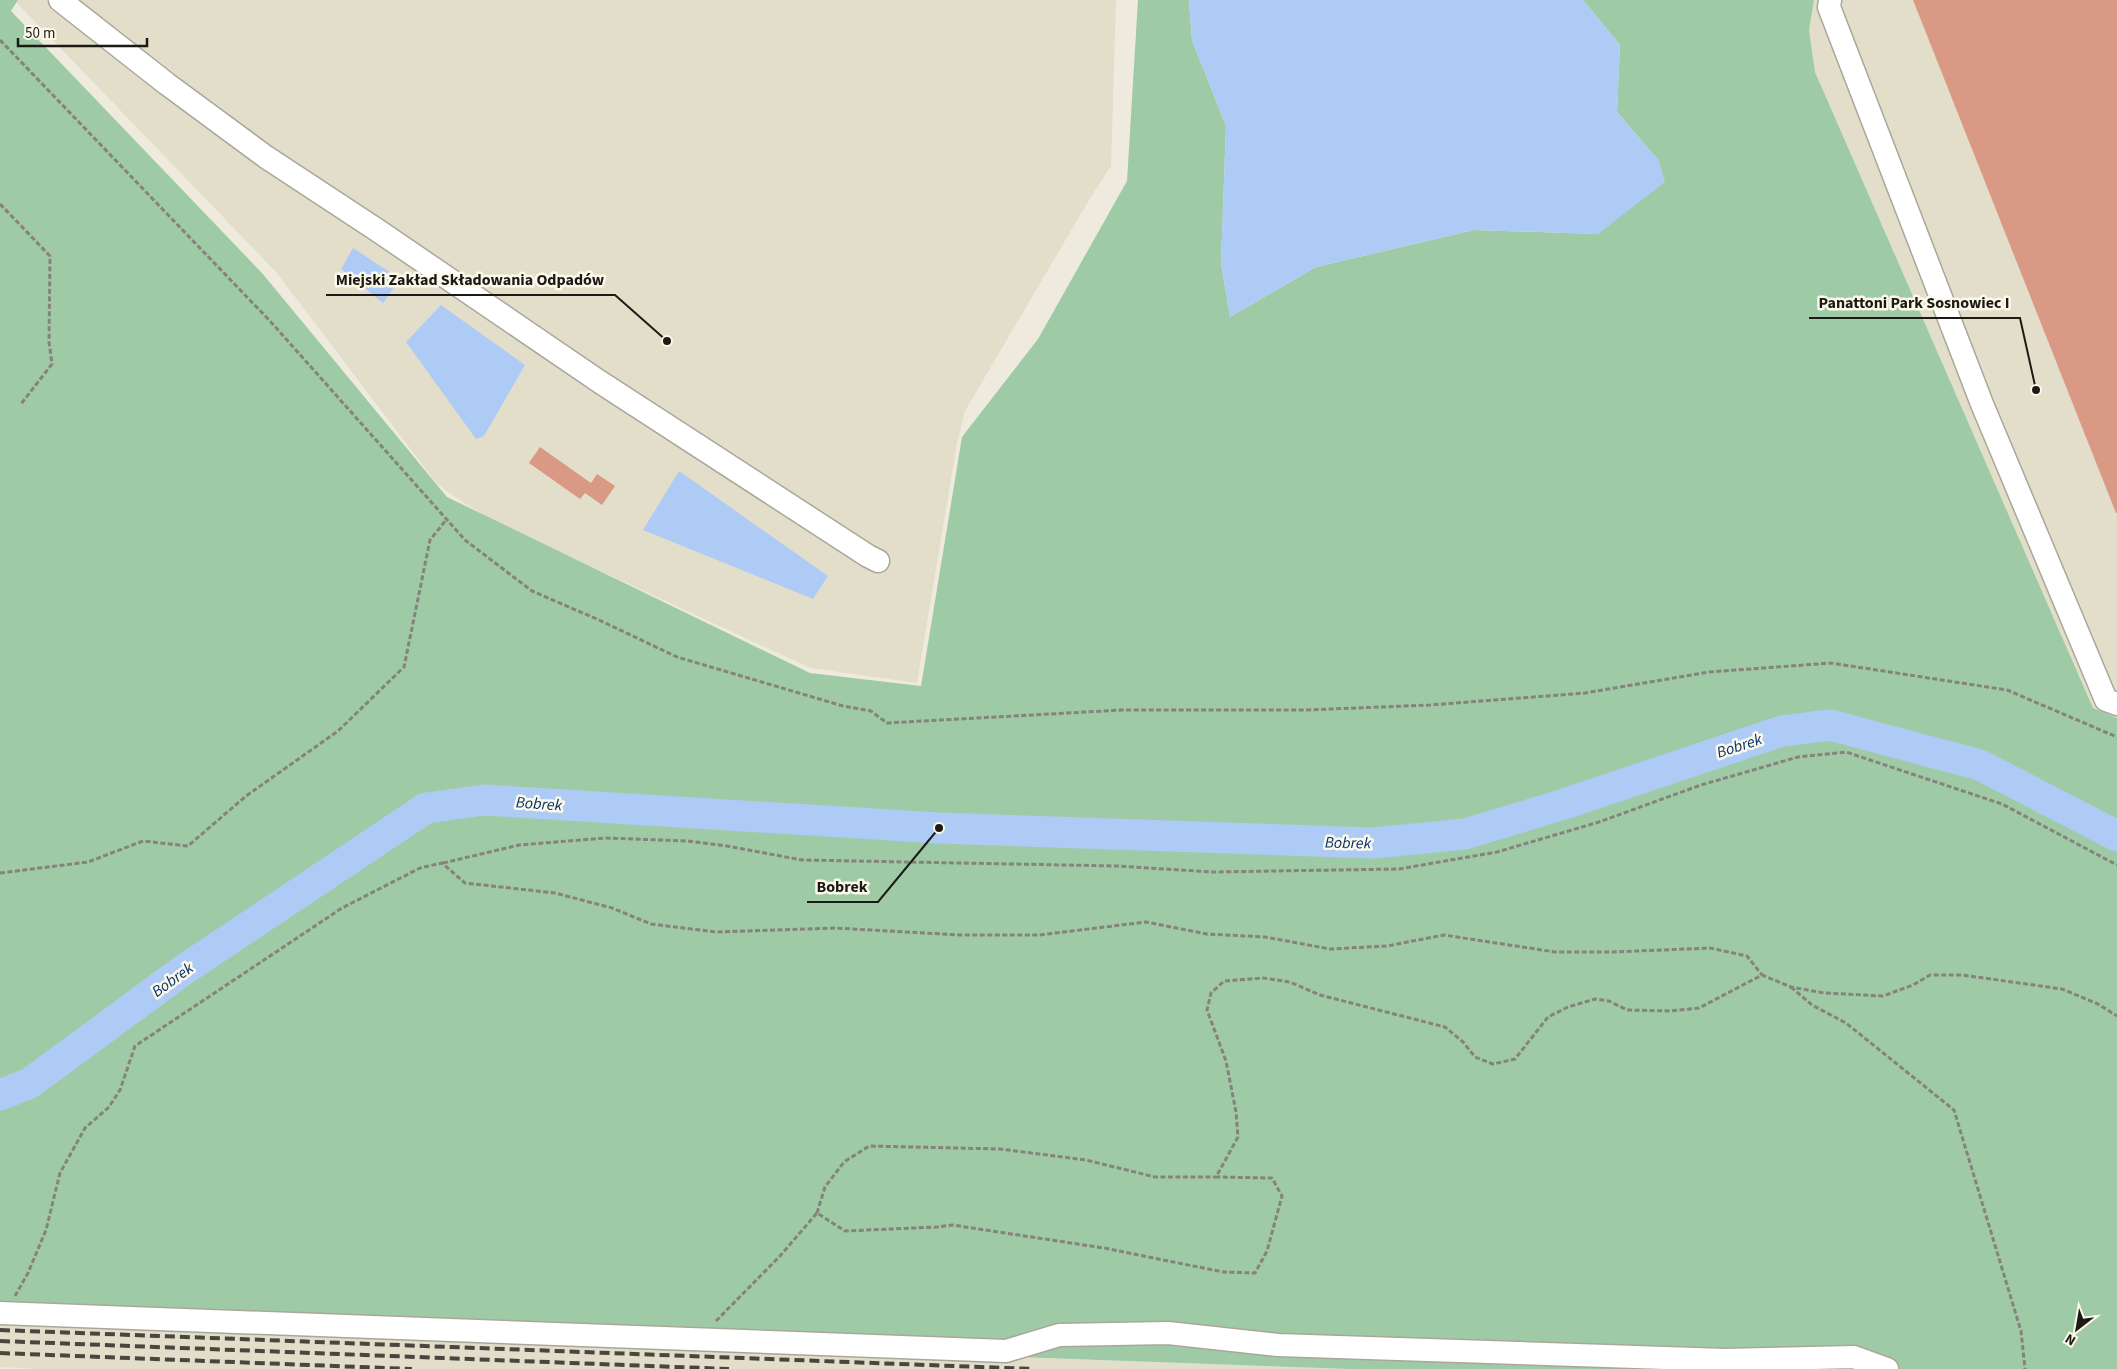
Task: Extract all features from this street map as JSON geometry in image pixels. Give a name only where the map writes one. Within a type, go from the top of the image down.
[{"type":"lane","points":[[60,0],[167,84],[266,157],[600,382],[868,556],[878,560]]},
{"type":"lane","points":[[1830,0],[1829,7],[1982,404],[2106,700],[2117,704]]},
{"type":"lane","points":[[2,1313],[1006,1352],[1059,1336],[1168,1333],[1288,1346],[1725,1360],[1854,1357],[1887,1369]]},
{"type":"path","points":[[0,40],[270,321],[465,540],[532,591],[677,657],[844,706],[871,711],[887,723],[1122,710],[1306,710],[1430,705],[1585,693],[1709,672],[1831,663],[2007,690],[2117,737]]},
{"type":"path","points":[[0,204],[50,256],[49,342],[52,364],[22,404]]},
{"type":"path","points":[[0,873],[88,862],[144,841],[188,846],[246,796],[338,731],[404,667],[430,540],[446,520]]},
{"type":"path","points":[[2,1313],[28,1273],[46,1230],[60,1173],[85,1128],[109,1107],[116,1096],[135,1046],[342,908],[420,868],[519,845],[605,838],[688,841],[802,860],[1117,866],[1212,872],[1399,869],[1497,852],[1599,822],[1701,785],[1789,759],[1846,752],[2002,804],[2117,865]]},
{"type":"path","points":[[442,863],[465,883],[555,893],[612,908],[651,924],[716,932],[835,928],[960,935],[1039,935],[1146,922],[1207,934],[1265,937],[1330,949],[1387,946],[1444,935],[1555,952],[1710,948],[1747,956],[1762,974],[1790,986],[1824,994],[1883,996],[1913,985],[1930,974],[1962,975],[2062,989],[2098,1004],[2117,1016]]},
{"type":"path","points":[[1216,1177],[1238,1137],[1236,1112],[1226,1061],[1207,1010],[1211,993],[1224,981],[1263,978],[1290,982],[1320,995],[1445,1027],[1463,1042],[1475,1057],[1493,1064],[1515,1059],[1548,1018],[1568,1007],[1595,999],[1610,1001],[1627,1010],[1670,1011],[1699,1008],[1762,974]]},
{"type":"path","points":[[1790,986],[1812,1004],[1846,1023],[1954,1110],[2021,1331],[2025,1369]]},
{"type":"path","points":[[708,1341],[712,1325],[780,1256],[818,1213],[825,1187],[844,1162],[868,1146],[1000,1149],[1086,1160],[1155,1177],[1272,1178],[1282,1196],[1267,1251],[1255,1272],[1223,1272],[1104,1248],[952,1224],[937,1227],[845,1231],[818,1213]]},
{"type":"shaded area","points":[[18,0],[1116,0],[1111,166],[965,411],[957,443],[917,683],[810,668],[491,520],[446,491],[434,480],[276,272],[16,2]]},
{"type":"shaded area","points":[[1814,0],[2117,0],[2117,718],[2093,708],[1815,72],[1809,30]]},
{"type":"shaded area","points":[[0,1320],[1349,1369],[38,1369],[0,1367]]},
{"type":"green space","points":[[0,0],[18,0],[11,11],[262,273],[447,497],[810,673],[921,686],[962,437],[1038,339],[1127,181],[1138,0],[1189,0],[1192,40],[1226,126],[1221,263],[1230,317],[1316,267],[1474,230],[1598,234],[1659,161],[1617,112],[1620,45],[1583,0],[1814,0],[1809,30],[1815,72],[2093,708],[2117,718],[2117,1369],[1349,1369],[0,1320]]},
{"type":"water","points":[[1189,0],[1583,0],[1620,45],[1617,112],[1659,161],[1665,182],[1598,234],[1474,230],[1316,267],[1230,317],[1221,263],[1226,126],[1192,40]]},
{"type":"water","points":[[353,248],[400,279],[383,303],[341,269]]},
{"type":"water","points":[[441,305],[525,365],[484,436],[476,439],[406,342]]},
{"type":"water","points":[[679,471],[828,576],[813,599],[643,530]]},
{"type":"building","points":[[1913,0],[2117,0],[2117,513],[2116,513]]},
{"type":"building","points":[[540,447],[591,483],[597,474],[615,486],[602,505],[585,493],[580,499],[529,463]]},
{"type":"waterway","name":"Bobrek","points":[[0,1095],[30,1083],[182,971],[426,808],[485,800],[939,828],[1373,843],[1465,834],[1561,805],[1782,731],[1830,725],[1980,765],[2117,836]]},
{"type":"railway","points":[[0,1330],[1033,1369]]},
{"type":"railway","points":[[0,1341],[729,1369]]},
{"type":"railway","points":[[0,1353],[412,1369]]},
{"type":"place","name":"Miejski Zakład Składowania Odpadów","points":[[667,341]]},
{"type":"place","name":"Panattoni Park Sosnowiec I","points":[[2036,390]]},
{"type":"place","name":"Bobrek","points":[[939,828]]}]
